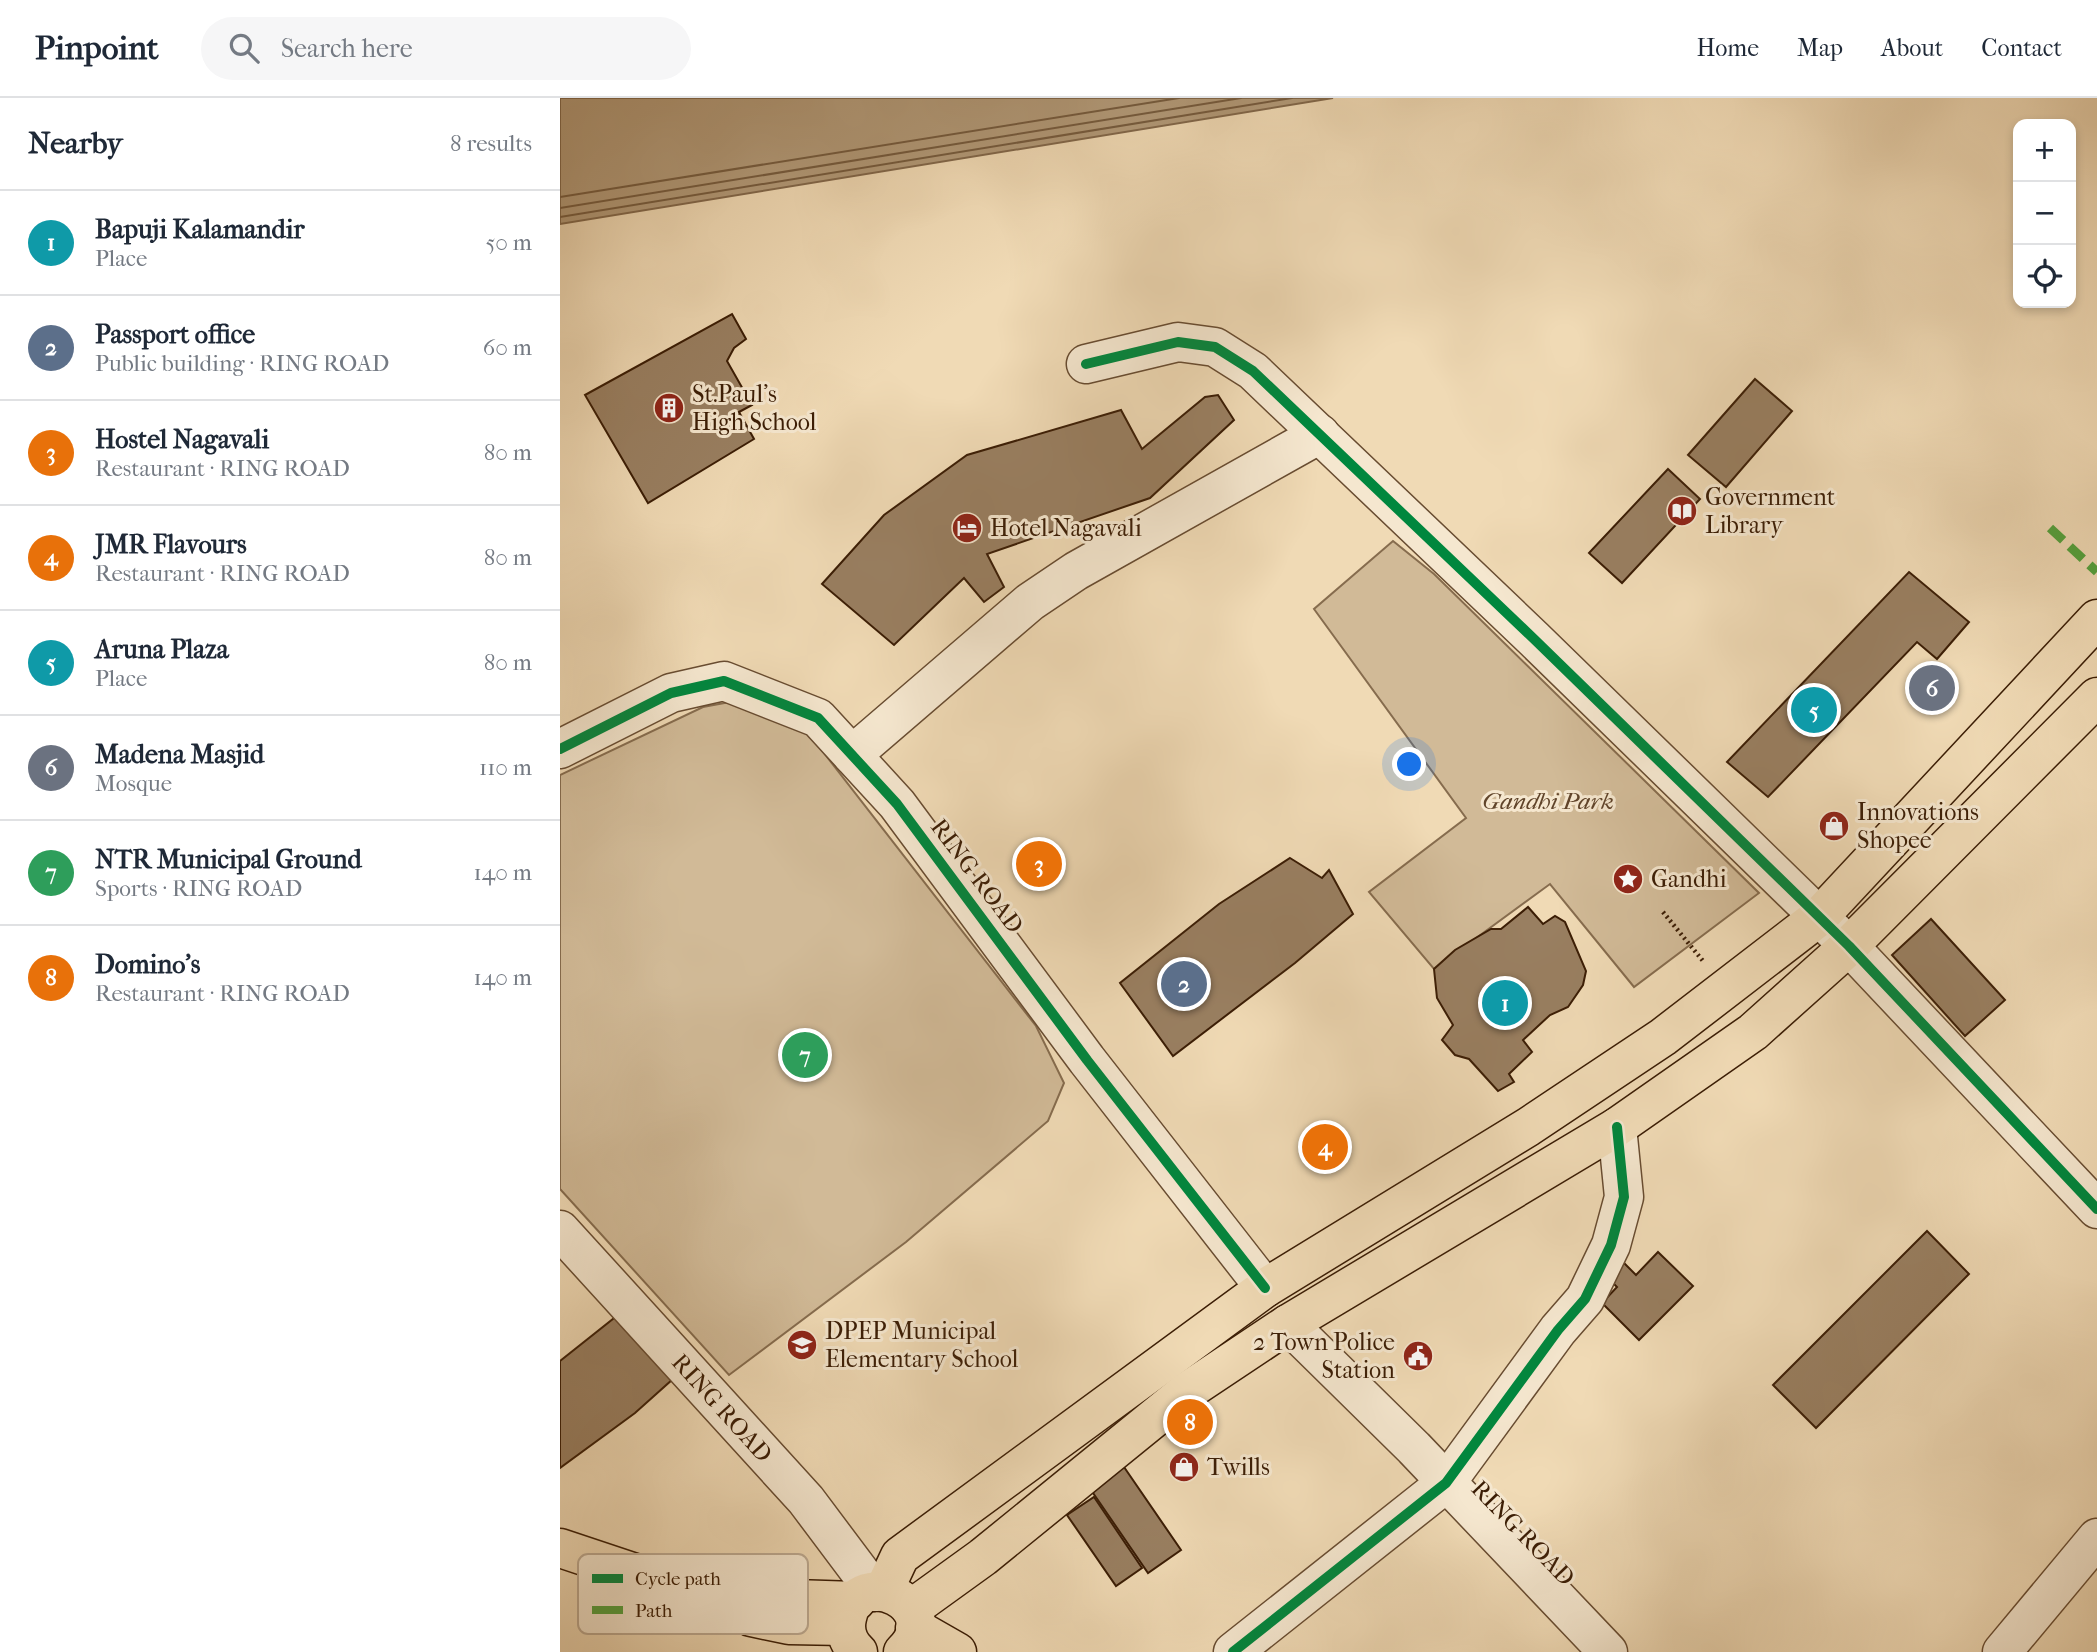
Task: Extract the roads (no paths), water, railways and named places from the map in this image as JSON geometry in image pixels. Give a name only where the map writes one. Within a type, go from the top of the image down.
[{"type":"main road","points":[[873,1624],[900,1556],[1265,1287],[1528,1127],[1663,1037],[1819,917],[2097,619]]},
{"type":"main road","points":[[873,1624],[983,1557],[1186,1392],[1288,1324],[1617,1127],[1753,1032],[1849,946],[2097,697]]},
{"type":"main road","points":[[560,1548],[578,1554]]},
{"type":"main road","points":[[808,1603],[957,1652]]},
{"type":"street","points":[[1086,364],[1178,342],[1215,347],[1253,371],[1849,946],[2097,1209]]},
{"type":"street","points":[[852,755],[1030,602],[1076,570],[1320,434]]},
{"type":"street","name":"RING ROAD","points":[[560,749],[671,693],[724,681],[818,718],[897,804],[1087,1060],[1265,1287]]},
{"type":"street","points":[[1233,1652],[1446,1483],[1558,1330],[1585,1299],[1611,1245],[1624,1197],[1617,1127]]},
{"type":"street","name":"RING ROAD","points":[[560,1230],[806,1500],[873,1624]]},
{"type":"street","name":"RING ROAD","points":[[1288,1324],[1608,1652]]},
{"type":"street","points":[[2002,1652],[2097,1538]]},
{"type":"water","points":[[560,98],[1333,98],[560,224]]},
{"type":"place","name":"St.Paul's High School","points":[[669,408]]},
{"type":"place","name":"Government Library","points":[[1682,511]]},
{"type":"place","name":"Hotel Nagavali","points":[[967,528]]},
{"type":"place","name":"Madena Masjid","points":[[1932,688]]},
{"type":"place","name":"Aruna Plaza","points":[[1814,710]]},
{"type":"place","name":"Innovations Shopee","points":[[1834,826]]},
{"type":"place","name":"Hostel Nagavali","points":[[1039,864]]},
{"type":"place","name":"Gandhi","points":[[1628,879]]},
{"type":"place","name":"Passport office","points":[[1184,984]]},
{"type":"place","name":"Bapuji Kalamandir","points":[[1505,1003]]},
{"type":"place","name":"NTR Municipal Ground","points":[[805,1055]]},
{"type":"place","name":"JMR Flavours","points":[[1325,1147]]},
{"type":"place","name":"DPEP Municipal Elementary School","points":[[802,1345]]},
{"type":"place","name":"2 Town Police Station","points":[[1418,1356]]},
{"type":"place","name":"Domino's","points":[[1190,1422]]},
{"type":"place","name":"Twills","points":[[1184,1467]]},
{"type":"park label","name":"Gandhi Park","points":[[1548,801]]}]
